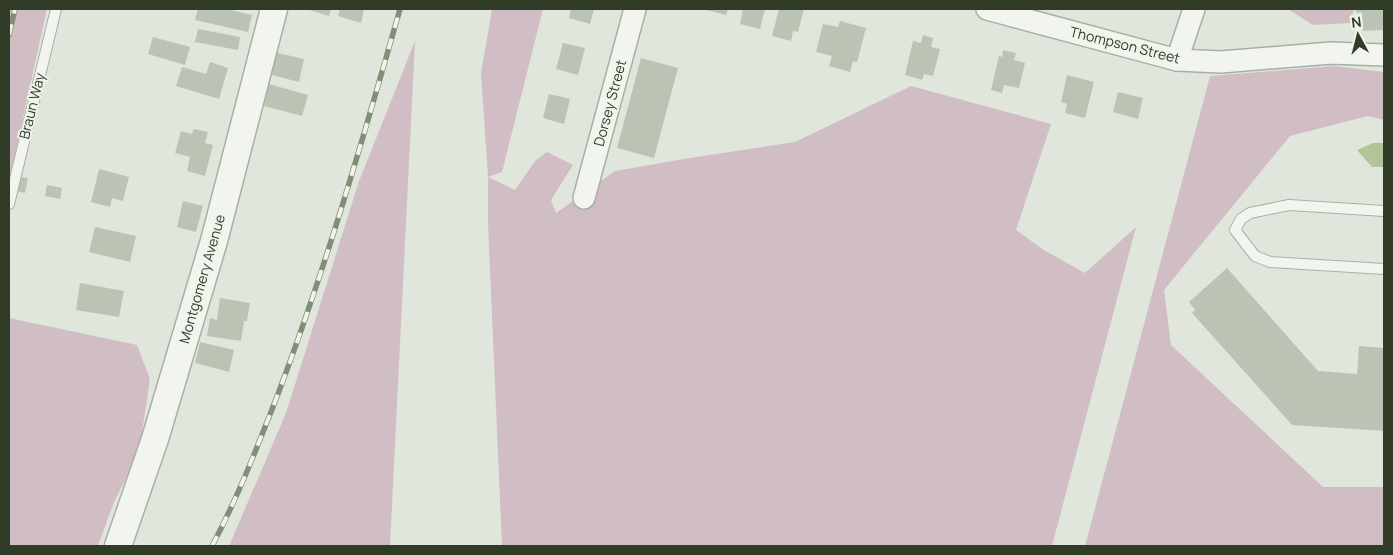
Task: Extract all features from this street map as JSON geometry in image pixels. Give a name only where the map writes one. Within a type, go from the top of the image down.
[{"type":"street","name":"Montgomery Avenue","points":[[118,546],[155,439],[212,251],[274,9]]},
{"type":"street","name":"Dorsey Street","points":[[584,198],[635,9]]},
{"type":"street","name":"Thompson Street","points":[[987,9],[1177,60],[1221,62],[1332,53],[1384,55]]},
{"type":"street","points":[[1177,60],[1194,9]]},
{"type":"lane","name":"Braun Way","points":[[9,204],[56,9]]},
{"type":"lane","points":[[1384,211],[1289,206],[1250,213],[1241,219],[1235,230],[1255,256],[1270,262],[1384,269]]},
{"type":"shaded area","points":[[9,9],[47,9],[9,181]]},
{"type":"shaded area","points":[[492,9],[543,9],[502,172],[488,177],[481,73]]},
{"type":"shaded area","points":[[1288,9],[1354,9],[1350,23],[1313,25]]},
{"type":"shaded area","points":[[415,41],[390,546],[229,546],[286,413],[359,181]]},
{"type":"shaded area","points":[[1334,66],[1384,72],[1384,120],[1368,116],[1290,136],[1164,290],[1171,345],[1323,487],[1384,487],[1384,546],[1085,546],[1210,76]]},
{"type":"shaded area","points":[[911,86],[1051,124],[1016,230],[1044,250],[1085,273],[1136,227],[1052,546],[502,546],[488,224],[488,177],[515,190],[535,161],[547,152],[573,165],[551,200],[556,213],[615,171],[795,142]]},
{"type":"shaded area","points":[[1373,143],[1384,143],[1384,167],[1372,167],[1357,150]]},
{"type":"shaded area","points":[[9,318],[137,345],[150,379],[139,453],[114,502],[98,546],[9,546]]},
{"type":"building","points":[[198,9],[226,9],[252,15],[248,32],[195,20]]},
{"type":"building","points":[[306,9],[331,9],[329,16]]},
{"type":"building","points":[[340,9],[364,9],[361,23],[338,16]]},
{"type":"building","points":[[571,9],[594,9],[590,24],[569,18]]},
{"type":"building","points":[[703,9],[728,9],[726,15]]},
{"type":"building","points":[[743,9],[765,9],[760,29],[740,24]]},
{"type":"building","points":[[779,9],[804,9],[798,32],[793,31],[791,41],[772,36]]},
{"type":"building","points":[[1356,9],[1384,9],[1384,30],[1363,31],[1362,12],[1356,13]]},
{"type":"building","points":[[840,21],[866,28],[857,62],[853,61],[850,72],[829,66],[832,56],[816,52],[823,24],[838,27]]},
{"type":"building","points":[[198,29],[240,37],[238,50],[195,42]]},
{"type":"building","points":[[923,35],[933,38],[931,47],[940,49],[933,76],[924,74],[922,80],[905,75],[913,41],[921,43]]},
{"type":"building","points":[[153,37],[190,47],[185,65],[148,54]]},
{"type":"building","points":[[563,43],[585,48],[578,75],[556,69]]},
{"type":"building","points":[[1003,50],[1016,53],[1014,60],[1025,63],[1019,88],[1004,85],[1002,93],[991,90],[999,56],[1002,57]]},
{"type":"building","points":[[274,52],[304,59],[299,82],[268,74]]},
{"type":"building","points":[[641,58],[678,68],[654,158],[617,148]]},
{"type":"building","points":[[210,62],[228,68],[219,99],[176,86],[182,67],[206,74]]},
{"type":"building","points":[[1067,75],[1094,82],[1085,118],[1065,113],[1067,104],[1061,102]]},
{"type":"building","points":[[269,84],[308,95],[302,116],[264,106]]},
{"type":"building","points":[[1118,92],[1143,98],[1138,119],[1113,112]]},
{"type":"building","points":[[549,94],[570,99],[564,124],[543,118]]},
{"type":"building","points":[[194,129],[208,132],[205,143],[213,145],[205,176],[187,171],[190,157],[175,153],[181,131],[192,134]]},
{"type":"building","points":[[99,169],[129,177],[123,201],[112,198],[110,207],[91,202]]},
{"type":"building","points":[[19,177],[28,178],[25,193],[16,191]]},
{"type":"building","points":[[47,185],[62,188],[60,199],[45,196]]},
{"type":"building","points":[[183,201],[203,206],[196,232],[177,227]]},
{"type":"building","points":[[95,227],[136,236],[130,262],[89,252]]},
{"type":"building","points":[[1227,268],[1318,371],[1357,374],[1359,346],[1384,348],[1384,431],[1292,425],[1192,313],[1195,310],[1189,302]]},
{"type":"building","points":[[80,283],[124,291],[119,317],[76,310]]},
{"type":"building","points":[[220,298],[250,303],[247,321],[244,321],[241,341],[207,336],[210,318],[217,320]]},
{"type":"building","points":[[200,342],[234,350],[229,372],[195,363]]},
{"type":"railway","points":[[9,35],[15,9]]},
{"type":"railway","points":[[212,546],[247,471],[296,346],[343,203],[400,9]]}]
